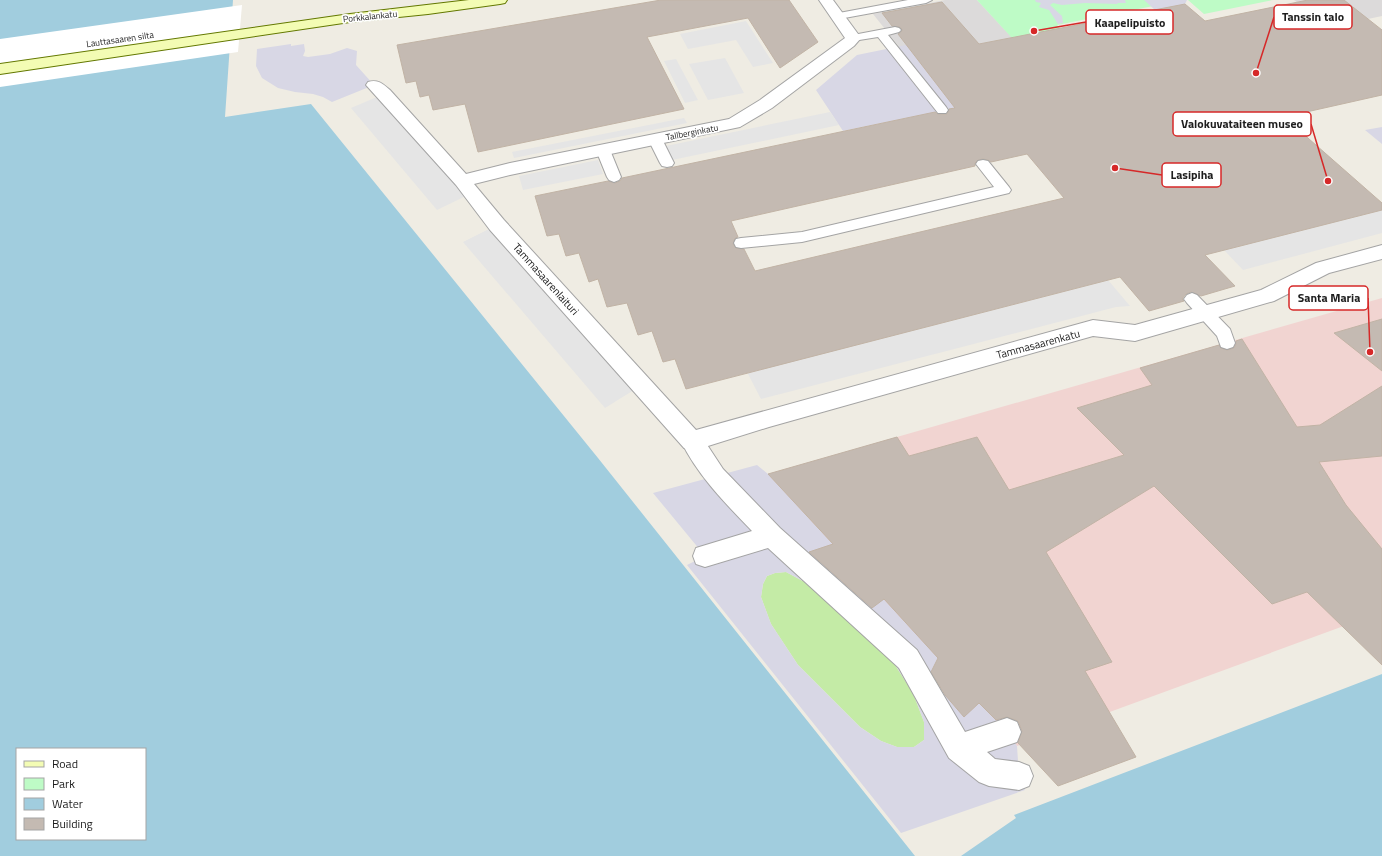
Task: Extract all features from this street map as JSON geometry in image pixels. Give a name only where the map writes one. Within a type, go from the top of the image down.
[{"type":"main road","name":"Porkkalankatu","points":[[240,28],[392,0]]},
{"type":"main road","name":"Porkkalankatu","points":[[240,28],[428,10],[500,0]]},
{"type":"main road","name":"Lauttasaaren silta","points":[[0,56],[240,28]]},
{"type":"main road","name":"Lauttasaaren silta","points":[[0,69],[240,28]]},
{"type":"street","points":[[826,0],[839,16],[853,38]]},
{"type":"street","name":"Tallberginkatu","points":[[462,181],[493,173],[734,123],[766,104],[849,43],[853,38]]},
{"type":"street","name":"Tammasaarenlaituri","points":[[374,85],[384,94],[462,181],[497,225],[692,441],[715,476],[772,536],[908,659],[959,748]]},
{"type":"street","name":"Tammasaarenkatu","points":[[692,441],[769,418],[1093,328],[1135,333],[1199,306],[1267,296],[1323,268],[1382,252]]},
{"type":"street","points":[[705,556],[772,536]]},
{"type":"street","points":[[959,748],[1008,732]]},
{"type":"street","points":[[959,748],[990,772],[1019,776]]},
{"type":"lane","points":[[839,16],[926,0]]},
{"type":"lane","points":[[853,38],[895,30]]},
{"type":"lane","points":[[881,33],[942,110]]},
{"type":"lane","points":[[655,139],[667,163]]},
{"type":"lane","points":[[603,150],[614,177]]},
{"type":"lane","points":[[741,243],[802,237],[1004,190],[983,164]]},
{"type":"lane","points":[[1199,306],[1224,333],[1227,343]]},
{"type":"shaded area","points":[[945,0],[977,0],[1057,86],[949,109],[873,14]]},
{"type":"shaded area","points":[[1035,0],[1125,0],[1126,3],[1085,3],[1062,5],[1053,3],[1050,5],[1062,16],[1063,23],[1058,24],[1049,10],[1039,7],[1041,3],[1036,2]]},
{"type":"shaded area","points":[[1144,0],[1187,0],[1185,4],[1155,10]]},
{"type":"shaded area","points":[[1294,0],[1382,0],[1382,16],[1330,27]]},
{"type":"shaded area","points":[[746,21],[773,63],[753,67],[736,40],[688,49],[680,34]]},
{"type":"shaded area","points":[[291,44],[291,46],[304,44],[305,51],[303,56],[308,57],[330,54],[347,48],[357,51],[356,65],[374,85],[332,102],[313,94],[278,88],[262,78],[256,66],[257,49]]},
{"type":"shaded area","points":[[906,45],[955,108],[843,131],[816,90],[857,55]]},
{"type":"shaded area","points":[[725,58],[744,93],[708,100],[689,64]]},
{"type":"shaded area","points":[[676,59],[698,100],[685,103],[664,61]]},
{"type":"shaded area","points":[[384,94],[472,193],[437,210],[351,108]]},
{"type":"shaded area","points":[[830,112],[839,125],[672,160],[666,146]]},
{"type":"shaded area","points":[[684,118],[687,123],[514,158],[512,152]]},
{"type":"shaded area","points":[[1382,127],[1382,144],[1365,130]]},
{"type":"shaded area","points":[[598,160],[603,174],[523,190],[519,176]]},
{"type":"shaded area","points":[[1382,209],[1382,233],[1243,270],[1224,250]]},
{"type":"shaded area","points":[[497,225],[642,385],[605,408],[463,242]]},
{"type":"shaded area","points":[[1108,280],[1130,306],[1116,307],[761,399],[747,372]]},
{"type":"shaded area","points":[[1382,298],[1382,612],[1017,746],[768,474]]},
{"type":"shaded area","points":[[757,465],[768,474],[938,658],[929,677],[964,716],[979,703],[1007,732],[1017,746],[1019,776],[1025,790],[901,833],[687,565],[705,556],[653,493]],"holes":[[[786,572],[814,587],[890,657],[913,693],[924,722],[924,740],[914,747],[897,747],[881,741],[860,727],[798,665],[771,624],[761,597],[763,584],[767,576],[775,573]]]},
{"type":"green space","points":[[977,0],[1184,0],[1057,25],[1083,52],[1034,62]]},
{"type":"green space","points":[[1188,0],[1273,0],[1204,14]]},
{"type":"green space","points":[[786,572],[814,587],[890,657],[913,693],[924,722],[924,740],[914,747],[897,747],[881,741],[860,727],[798,665],[771,624],[761,597],[763,584],[767,576],[775,573]]},
{"type":"water","points":[[0,0],[233,0],[225,117],[311,104],[598,458],[915,856],[0,856]]},
{"type":"water","points":[[1382,674],[1382,856],[961,856],[1016,818],[1014,815]]},
{"type":"pier","points":[[242,5],[238,52],[0,87],[0,39]]},
{"type":"building","points":[[661,0],[789,0],[818,42],[780,68],[748,18],[647,37],[684,109],[478,152],[465,104],[433,110],[429,95],[420,97],[416,81],[406,83],[397,45]]},
{"type":"building","points":[[1308,0],[1344,0],[1382,30],[1382,95],[1284,117],[1382,203],[1382,210],[1205,255],[1235,286],[1201,296],[1191,292],[1186,294],[1182,299],[1184,301],[1149,311],[1120,277],[686,389],[675,359],[663,362],[652,331],[638,335],[627,303],[607,307],[598,279],[589,282],[579,253],[566,256],[559,234],[547,236],[535,196],[608,181],[615,183],[620,181],[622,178],[935,112],[938,114],[947,114],[949,109],[955,108],[898,34],[902,31],[902,29],[892,26],[882,13],[942,2],[979,44],[1185,4],[1205,21]],"holes":[[[1027,154],[1064,198],[755,271],[744,249],[736,248],[733,244],[735,238],[738,237],[731,221],[975,166],[975,163],[978,160],[983,159],[991,162]]]},
{"type":"building","points":[[1382,319],[1382,371],[1334,333]]},
{"type":"building","points":[[1242,339],[1297,427],[1320,425],[1382,386],[1382,456],[1319,462],[1346,505],[1382,549],[1382,665],[1307,592],[1272,604],[1154,486],[1046,552],[1112,662],[1085,671],[1136,757],[1058,786],[1018,743],[1022,731],[1018,721],[1007,717],[996,720],[979,703],[964,717],[945,695],[931,672],[938,658],[884,599],[872,608],[809,552],[833,544],[768,474],[897,437],[909,456],[977,437],[1009,490],[1124,455],[1077,408],[1152,385],[1140,368],[1219,345],[1221,348],[1227,350],[1234,348],[1236,341]]},
{"type":"place","name":"Kaapelipuisto","points":[[1034,31]]},
{"type":"place","name":"Tanssin talo","points":[[1256,73]]},
{"type":"place","name":"Lasipiha","points":[[1115,168]]},
{"type":"place","name":"Valokuvataiteen museo","points":[[1328,181]]},
{"type":"place","name":"Santa Maria","points":[[1370,352]]}]
